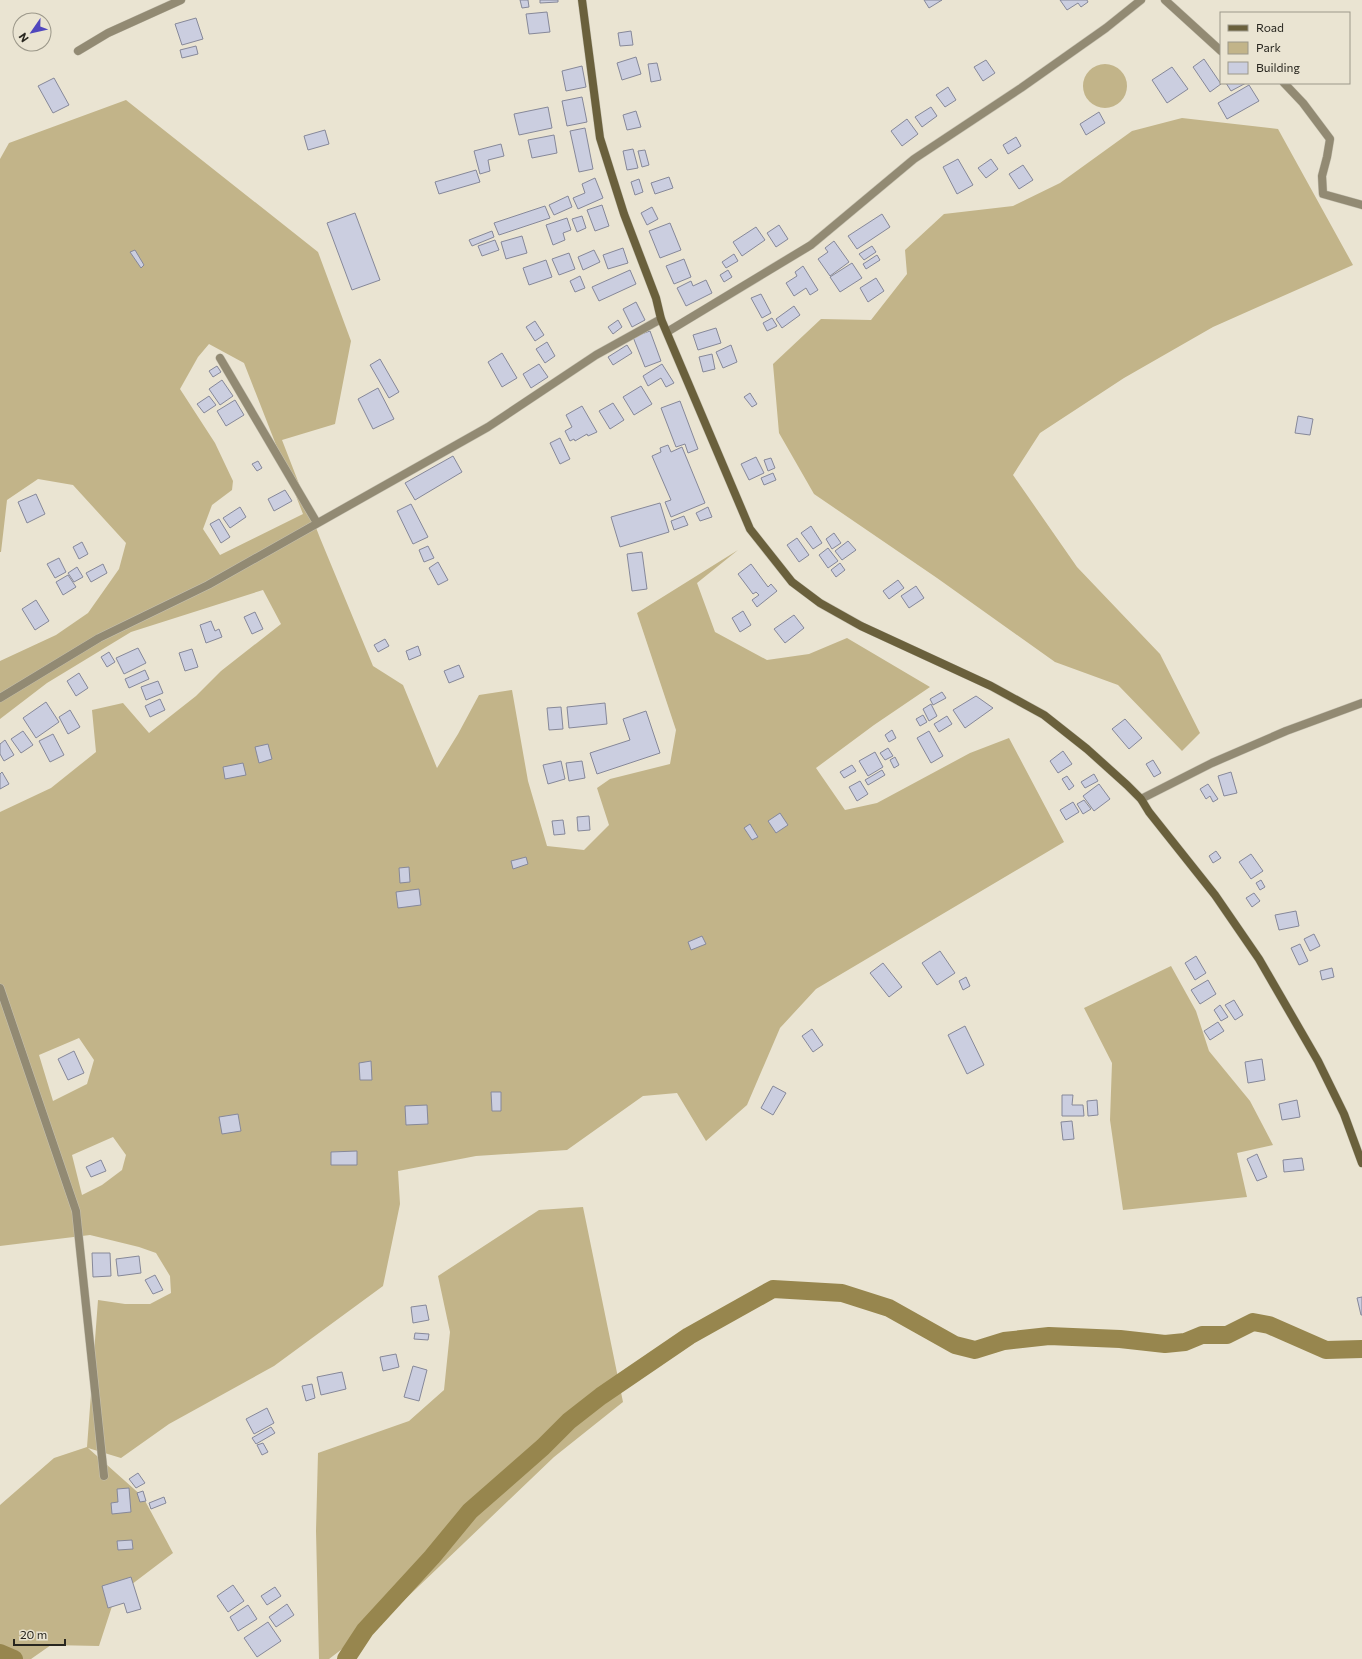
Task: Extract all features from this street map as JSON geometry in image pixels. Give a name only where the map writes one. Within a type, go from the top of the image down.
[{"type":"street","points":[[78,51],[108,33],[181,0]]},
{"type":"street","points":[[582,0],[600,138],[624,214],[656,298],[666,332],[750,530],[792,582],[820,603],[861,626],[991,686],[1044,715],[1087,749],[1128,785],[1141,799],[1149,812],[1215,895],[1259,960],[1318,1061],[1344,1114],[1362,1163]]},
{"type":"street","points":[[666,332],[811,245],[914,159],[1021,88],[1106,28],[1141,0]]},
{"type":"street","points":[[1166,0],[1220,50]]},
{"type":"street","points":[[1285,84],[1303,103],[1330,139],[1322,176],[1323,194],[1362,205]]},
{"type":"street","points":[[0,698],[99,638],[208,585],[488,427],[596,355],[661,319]]},
{"type":"street","points":[[220,358],[317,523]]},
{"type":"street","points":[[1141,799],[1212,763],[1279,734],[1362,703]]},
{"type":"street","points":[[0,988],[76,1211],[104,1476]]},
{"type":"green space","points":[[1101,64],[1109,64],[1114,65],[1121,70],[1126,77],[1126,95],[1121,102],[1114,107],[1101,108],[1093,105],[1086,98],[1083,90],[1083,82],[1086,74],[1093,67]]},
{"type":"green space","points":[[126,100],[318,252],[351,341],[335,424],[282,440],[320,538],[373,666],[403,685],[437,768],[458,734],[479,695],[512,690],[528,781],[547,846],[584,850],[609,825],[597,788],[610,779],[670,764],[676,730],[637,613],[738,550],[697,583],[715,632],[767,660],[809,654],[847,638],[930,687],[874,725],[816,768],[845,810],[877,803],[970,753],[1009,738],[1064,842],[816,989],[780,1028],[747,1105],[706,1141],[677,1093],[643,1096],[567,1150],[476,1156],[398,1171],[400,1204],[383,1286],[274,1366],[169,1424],[121,1458],[88,1448],[143,1497],[173,1553],[115,1597],[99,1646],[51,1645],[31,1659],[0,1659],[0,1505],[54,1458],[87,1447],[98,1300],[125,1304],[150,1304],[171,1293],[170,1276],[156,1253],[139,1247],[90,1235],[0,1246],[0,812],[51,788],[96,752],[92,710],[123,703],[149,733],[196,696],[221,671],[281,624],[263,590],[131,632],[47,683],[0,719],[0,661],[56,635],[88,613],[119,569],[126,543],[73,485],[38,479],[7,500],[0,552],[0,159],[9,143]],"holes":[[[209,344],[244,363],[303,514],[220,555],[203,529],[212,505],[232,490],[233,481],[215,443],[180,389],[198,357]],[[79,1038],[94,1060],[87,1084],[53,1101],[39,1055]],[[113,1137],[126,1155],[122,1170],[102,1185],[82,1195],[72,1155]]]},
{"type":"green space","points":[[1182,118],[1278,129],[1353,265],[1213,327],[1124,378],[1040,433],[1013,475],[1077,567],[1160,654],[1200,733],[1182,751],[1118,685],[1055,662],[937,578],[814,494],[779,433],[773,364],[821,319],[871,320],[907,274],[905,250],[944,214],[1013,206],[1060,183],[1132,131]]},
{"type":"green space","points":[[1171,966],[1196,1011],[1209,1051],[1250,1101],[1273,1145],[1237,1153],[1247,1197],[1123,1210],[1110,1120],[1112,1063],[1084,1008]]},
{"type":"green space","points":[[583,1207],[623,1402],[554,1457],[397,1607],[329,1659],[319,1659],[316,1531],[318,1453],[409,1421],[444,1390],[450,1332],[438,1276],[539,1210]]},
{"type":"building","points":[[520,0],[528,0],[529,7],[522,8]]},
{"type":"building","points":[[540,0],[558,0],[558,2],[540,3]]},
{"type":"building","points":[[924,0],[942,0],[929,8]]},
{"type":"building","points":[[1060,0],[1087,0],[1088,2],[1081,7],[1078,3],[1067,10]]},
{"type":"building","points":[[547,12],[550,32],[529,34],[526,14]]},
{"type":"building","points":[[196,18],[203,39],[182,45],[175,24]]},
{"type":"building","points":[[631,31],[633,45],[620,46],[618,33]]},
{"type":"building","points":[[196,46],[198,54],[182,58],[180,50]]},
{"type":"building","points":[[636,57],[641,74],[622,80],[617,63]]},
{"type":"building","points":[[1204,59],[1221,84],[1210,92],[1193,67]]},
{"type":"building","points":[[986,60],[995,73],[983,81],[974,67]]},
{"type":"building","points":[[657,63],[661,80],[651,82],[648,64]]},
{"type":"building","points":[[582,66],[586,87],[566,91],[562,71]]},
{"type":"building","points":[[1172,67],[1188,89],[1167,103],[1152,80]]},
{"type":"building","points":[[54,78],[69,105],[53,113],[38,86]]},
{"type":"building","points":[[1227,84],[1244,84],[1231,91]]},
{"type":"building","points":[[1249,85],[1259,101],[1227,119],[1218,103]]},
{"type":"building","points":[[948,87],[956,100],[945,107],[936,95]]},
{"type":"building","points":[[582,97],[587,122],[567,126],[562,101]]},
{"type":"building","points":[[548,107],[552,128],[519,135],[514,114]]},
{"type":"building","points":[[931,107],[937,116],[922,127],[915,117]]},
{"type":"building","points":[[636,111],[641,127],[627,130],[623,115]]},
{"type":"building","points":[[1099,112],[1105,123],[1086,135],[1080,124]]},
{"type":"building","points":[[907,119],[918,134],[902,146],[891,131]]},
{"type":"building","points":[[585,128],[593,169],[579,172],[570,131]]},
{"type":"building","points":[[325,130],[329,144],[308,150],[304,136]]},
{"type":"building","points":[[554,135],[557,153],[532,158],[528,140]]},
{"type":"building","points":[[1016,137],[1021,146],[1008,154],[1003,145]]},
{"type":"building","points":[[501,144],[504,156],[488,160],[490,171],[480,174],[474,151]]},
{"type":"building","points":[[633,149],[638,168],[627,170],[623,151]]},
{"type":"building","points":[[645,150],[649,165],[642,167],[638,151]]},
{"type":"building","points":[[958,159],[973,185],[957,194],[943,167]]},
{"type":"building","points":[[991,159],[998,169],[986,178],[978,168]]},
{"type":"building","points":[[1023,165],[1033,180],[1019,189],[1009,174]]},
{"type":"building","points":[[476,170],[480,182],[439,194],[435,182]]},
{"type":"building","points":[[669,177],[673,188],[655,194],[651,183]]},
{"type":"building","points":[[595,178],[603,198],[578,209],[573,198],[585,193],[582,184]]},
{"type":"building","points":[[639,179],[643,192],[635,195],[631,182]]},
{"type":"building","points":[[568,196],[572,207],[554,215],[549,205]]},
{"type":"building","points":[[602,205],[609,226],[595,231],[587,210]]},
{"type":"building","points":[[545,206],[550,218],[499,235],[494,223]]},
{"type":"building","points":[[652,207],[658,219],[647,225],[641,213]]},
{"type":"building","points":[[355,213],[380,280],[352,290],[327,223]]},
{"type":"building","points":[[882,214],[890,227],[857,249],[848,236]]},
{"type":"building","points":[[582,216],[586,228],[577,232],[572,219]]},
{"type":"building","points":[[567,218],[571,230],[563,233],[565,240],[553,245],[546,225]]},
{"type":"building","points":[[670,223],[681,250],[660,258],[649,231]]},
{"type":"building","points":[[779,225],[788,239],[776,247],[767,233]]},
{"type":"building","points":[[756,227],[765,240],[742,256],[733,242]]},
{"type":"building","points":[[492,231],[494,237],[472,246],[469,240]]},
{"type":"building","points":[[522,236],[527,253],[506,259],[501,242]]},
{"type":"building","points":[[495,240],[499,250],[482,256],[478,246]]},
{"type":"building","points":[[834,241],[849,262],[830,276],[818,259],[828,252],[825,248]]},
{"type":"building","points":[[872,246],[876,252],[864,260],[859,254]]},
{"type":"building","points":[[623,248],[628,263],[608,269],[603,255]]},
{"type":"building","points":[[135,250],[144,265],[141,268],[130,252]]},
{"type":"building","points":[[594,250],[600,262],[583,270],[578,257]]},
{"type":"building","points":[[569,253],[575,269],[559,275],[552,259]]},
{"type":"building","points":[[734,254],[738,261],[726,268],[722,262]]},
{"type":"building","points":[[877,255],[880,260],[866,269],[863,264]]},
{"type":"building","points":[[684,259],[691,277],[674,284],[666,266]]},
{"type":"building","points":[[546,260],[552,277],[529,285],[523,268]]},
{"type":"building","points":[[852,263],[862,278],[840,292],[830,277]]},
{"type":"building","points":[[803,266],[818,290],[810,295],[806,288],[794,296],[786,283],[797,276],[795,272]]},
{"type":"building","points":[[630,270],[636,284],[599,301],[592,287]]},
{"type":"building","points":[[728,270],[732,277],[724,282],[720,275]]},
{"type":"building","points":[[580,276],[585,288],[575,292],[570,281]]},
{"type":"building","points":[[876,278],[884,291],[868,302],[860,288]]},
{"type":"building","points":[[706,280],[712,293],[686,306],[677,288],[691,281],[693,286]]},
{"type":"building","points":[[761,294],[771,313],[762,318],[751,298]]},
{"type":"building","points":[[636,302],[645,320],[632,327],[623,309]]},
{"type":"building","points":[[794,306],[800,315],[782,328],[776,319]]},
{"type":"building","points":[[772,318],[777,326],[767,331],[763,323]]},
{"type":"building","points":[[618,320],[622,327],[613,334],[608,327]]},
{"type":"building","points":[[535,321],[544,335],[535,341],[526,327]]},
{"type":"building","points":[[716,328],[721,343],[698,350],[693,335]]},
{"type":"building","points":[[650,331],[661,361],[645,367],[633,337]]},
{"type":"building","points":[[547,342],[555,356],[545,363],[536,349]]},
{"type":"building","points":[[627,345],[632,353],[613,365],[608,357]]},
{"type":"building","points":[[731,345],[737,362],[723,368],[716,352]]},
{"type":"building","points":[[502,353],[517,378],[502,387],[488,362]]},
{"type":"building","points":[[712,354],[715,369],[703,372],[699,357]]},
{"type":"building","points":[[380,359],[399,392],[389,398],[370,365]]},
{"type":"building","points":[[539,364],[548,377],[531,388],[523,374]]},
{"type":"building","points":[[662,364],[674,383],[666,387],[661,378],[648,386],[643,376]]},
{"type":"building","points":[[217,366],[221,372],[213,377],[209,371]]},
{"type":"building","points":[[222,380],[233,396],[220,405],[209,389]]},
{"type":"building","points":[[641,386],[652,404],[634,415],[623,397]]},
{"type":"building","points":[[378,388],[394,419],[373,429],[358,399]]},
{"type":"building","points":[[750,393],[757,404],[752,407],[744,397]]},
{"type":"building","points":[[209,396],[216,405],[204,413],[197,404]]},
{"type":"building","points":[[235,400],[244,415],[226,426],[217,411]]},
{"type":"building","points":[[680,401],[698,449],[688,453],[685,444],[676,447],[661,408]]},
{"type":"building","points":[[613,403],[624,420],[610,429],[599,411]]},
{"type":"building","points":[[582,406],[597,432],[588,436],[587,434],[575,441],[574,439],[570,441],[565,431],[572,427],[566,415]]},
{"type":"building","points":[[1298,416],[1313,419],[1310,435],[1295,433]]},
{"type":"building","points":[[560,438],[570,459],[560,464],[550,443]]},
{"type":"building","points":[[668,445],[671,452],[682,447],[705,503],[671,517],[665,502],[671,500],[652,456],[661,452],[660,448]]},
{"type":"building","points":[[453,456],[462,472],[415,500],[405,483]]},
{"type":"building","points":[[756,457],[764,473],[749,480],[741,464]]},
{"type":"building","points":[[771,458],[775,468],[768,471],[764,460]]},
{"type":"building","points":[[258,461],[262,468],[257,471],[252,464]]},
{"type":"building","points":[[773,473],[776,480],[764,485],[761,478]]},
{"type":"building","points":[[285,490],[292,501],[274,511],[268,499]]},
{"type":"building","points":[[36,494],[45,514],[27,523],[18,502]]},
{"type":"building","points":[[660,503],[669,532],[620,547],[611,517]]},
{"type":"building","points":[[411,504],[428,537],[413,544],[397,511]]},
{"type":"building","points":[[240,507],[246,517],[230,528],[223,518]]},
{"type":"building","points":[[708,507],[712,517],[700,521],[696,513]]},
{"type":"building","points":[[684,516],[688,525],[674,530],[671,521]]},
{"type":"building","points":[[219,519],[230,537],[221,543],[210,524]]},
{"type":"building","points":[[811,526],[822,543],[813,549],[801,533]]},
{"type":"building","points":[[834,533],[841,543],[832,549],[826,539]]},
{"type":"building","points":[[797,538],[809,555],[799,562],[787,545]]},
{"type":"building","points":[[848,541],[856,550],[842,560],[835,551]]},
{"type":"building","points":[[82,542],[88,554],[79,559],[73,547]]},
{"type":"building","points":[[428,546],[434,558],[424,562],[419,550]]},
{"type":"building","points":[[828,548],[838,561],[828,568],[819,555]]},
{"type":"building","points":[[642,552],[647,589],[632,591],[627,554]]},
{"type":"building","points":[[59,558],[66,572],[55,578],[47,564]]},
{"type":"building","points":[[438,562],[448,580],[438,585],[429,568]]},
{"type":"building","points":[[840,563],[845,570],[836,577],[831,570]]},
{"type":"building","points":[[103,564],[107,573],[91,582],[86,573]]},
{"type":"building","points":[[751,564],[768,587],[771,584],[777,591],[757,607],[752,600],[759,595],[756,592],[753,594],[738,574]]},
{"type":"building","points":[[77,567],[83,577],[74,582],[68,573]]},
{"type":"building","points":[[68,575],[76,587],[63,595],[56,582]]},
{"type":"building","points":[[898,580],[904,588],[889,599],[883,591]]},
{"type":"building","points":[[916,586],[924,598],[909,608],[901,596]]},
{"type":"building","points":[[36,600],[49,621],[35,630],[22,609]]},
{"type":"building","points":[[743,611],[751,625],[740,632],[732,618]]},
{"type":"building","points":[[255,612],[263,629],[252,634],[244,617]]},
{"type":"building","points":[[794,615],[804,628],[785,643],[774,629]]},
{"type":"building","points":[[211,621],[215,631],[219,629],[222,637],[206,643],[200,625]]},
{"type":"building","points":[[385,639],[389,646],[378,652],[374,645]]},
{"type":"building","points":[[418,646],[421,655],[409,660],[406,651]]},
{"type":"building","points":[[138,648],[146,663],[124,674],[116,658]]},
{"type":"building","points":[[192,649],[198,667],[185,671],[179,653]]},
{"type":"building","points":[[109,652],[115,662],[107,667],[101,657]]},
{"type":"building","points":[[459,665],[464,677],[449,683],[444,671]]},
{"type":"building","points":[[145,670],[149,679],[129,688],[125,679]]},
{"type":"building","points":[[79,673],[88,688],[76,696],[67,681]]},
{"type":"building","points":[[158,681],[163,693],[146,700],[141,687]]},
{"type":"building","points":[[942,692],[946,698],[933,705],[930,699]]},
{"type":"building","points":[[976,696],[993,708],[965,728],[953,710]]},
{"type":"building","points":[[160,699],[165,710],[150,717],[145,706]]},
{"type":"building","points":[[46,702],[59,722],[36,738],[23,718]]},
{"type":"building","points":[[605,703],[607,724],[569,728],[567,707]]},
{"type":"building","points":[[931,704],[937,716],[929,721],[923,709]]},
{"type":"building","points":[[561,707],[563,729],[549,730],[547,708]]},
{"type":"building","points":[[70,710],[80,727],[68,734],[59,717]]},
{"type":"building","points":[[646,711],[660,753],[597,774],[590,753],[630,740],[623,719]]},
{"type":"building","points":[[923,715],[927,722],[920,726],[916,719]]},
{"type":"building","points":[[947,716],[952,724],[939,732],[934,724]]},
{"type":"building","points":[[1125,719],[1142,738],[1129,749],[1112,729]]},
{"type":"building","points":[[892,730],[896,738],[889,742],[885,735]]},
{"type":"building","points":[[23,731],[33,745],[21,753],[11,739]]},
{"type":"building","points":[[929,731],[943,756],[931,763],[917,738]]},
{"type":"building","points":[[53,734],[64,755],[50,762],[39,741]]},
{"type":"building","points":[[5,740],[14,755],[4,761],[0,754],[0,744]]},
{"type":"building","points":[[268,744],[272,759],[259,763],[255,747]]},
{"type":"building","points":[[888,748],[893,756],[885,760],[880,753]]},
{"type":"building","points":[[1063,751],[1072,764],[1058,773],[1050,761]]},
{"type":"building","points":[[875,752],[883,767],[868,776],[859,761]]},
{"type":"building","points":[[895,757],[899,765],[894,768],[890,760]]},
{"type":"building","points":[[1153,760],[1161,773],[1154,777],[1146,764]]},
{"type":"building","points":[[561,761],[565,779],[548,784],[543,765]]},
{"type":"building","points":[[582,761],[585,778],[569,781],[566,763]]},
{"type":"building","points":[[243,763],[246,775],[225,779],[223,767]]},
{"type":"building","points":[[852,765],[856,771],[844,778],[840,772]]},
{"type":"building","points":[[882,770],[885,775],[868,785],[865,780]]},
{"type":"building","points":[[2,772],[9,784],[0,789],[0,774]]},
{"type":"building","points":[[1231,772],[1237,793],[1224,796],[1218,776]]},
{"type":"building","points":[[1094,774],[1098,781],[1085,788],[1081,782]]},
{"type":"building","points":[[1067,776],[1074,786],[1069,790],[1062,779]]},
{"type":"building","points":[[860,781],[868,794],[857,801],[849,787]]},
{"type":"building","points":[[1099,784],[1110,799],[1094,811],[1083,796]]},
{"type":"building","points":[[1208,784],[1218,799],[1213,802],[1210,796],[1206,799],[1200,789]]},
{"type":"building","points":[[1084,800],[1091,809],[1083,814],[1077,804]]},
{"type":"building","points":[[1073,802],[1079,812],[1066,820],[1060,810]]},
{"type":"building","points":[[780,813],[788,825],[776,833],[768,821]]},
{"type":"building","points":[[589,816],[590,830],[578,831],[577,817]]},
{"type":"building","points":[[563,820],[565,834],[554,835],[552,821]]},
{"type":"building","points":[[750,824],[758,837],[752,840],[744,828]]},
{"type":"building","points":[[1216,851],[1221,858],[1213,863],[1209,856]]},
{"type":"building","points":[[1251,854],[1263,871],[1251,879],[1239,862]]},
{"type":"building","points":[[526,857],[528,864],[513,869],[511,861]]},
{"type":"building","points":[[409,867],[410,882],[400,883],[399,868]]},
{"type":"building","points":[[1261,880],[1265,887],[1260,890],[1256,883]]},
{"type":"building","points":[[419,889],[421,905],[398,908],[396,892]]},
{"type":"building","points":[[1254,893],[1260,901],[1252,907],[1246,898]]},
{"type":"building","points":[[1296,911],[1299,926],[1279,930],[1275,915]]},
{"type":"building","points":[[1314,934],[1320,946],[1310,951],[1304,939]]},
{"type":"building","points":[[702,936],[706,944],[691,950],[688,942]]},
{"type":"building","points":[[1300,944],[1308,961],[1299,965],[1291,948]]},
{"type":"building","points":[[940,951],[955,973],[937,985],[922,963]]},
{"type":"building","points":[[1196,956],[1206,973],[1195,980],[1185,963]]},
{"type":"building","points":[[883,963],[902,987],[889,997],[870,973]]},
{"type":"building","points":[[1332,968],[1334,977],[1322,980],[1320,971]]},
{"type":"building","points":[[966,977],[970,986],[963,990],[959,981]]},
{"type":"building","points":[[1208,980],[1216,994],[1200,1004],[1191,990]]},
{"type":"building","points":[[1234,1000],[1243,1015],[1235,1020],[1225,1005]]},
{"type":"building","points":[[1220,1005],[1228,1017],[1221,1021],[1214,1010]]},
{"type":"building","points":[[1218,1022],[1224,1031],[1210,1040],[1204,1031]]},
{"type":"building","points":[[965,1026],[984,1065],[967,1074],[948,1035]]},
{"type":"building","points":[[812,1029],[823,1045],[813,1052],[802,1036]]},
{"type":"building","points":[[74,1051],[84,1073],[68,1080],[58,1059]]},
{"type":"building","points":[[1262,1059],[1265,1080],[1248,1083],[1245,1062]]},
{"type":"building","points":[[371,1061],[372,1080],[360,1080],[359,1063]]},
{"type":"building","points":[[773,1086],[786,1093],[773,1115],[761,1108]]},
{"type":"building","points":[[491,1092],[501,1092],[501,1111],[492,1111]]},
{"type":"building","points":[[1062,1095],[1073,1095],[1072,1105],[1083,1105],[1084,1116],[1062,1116]]},
{"type":"building","points":[[1097,1100],[1098,1115],[1088,1116],[1087,1101]]},
{"type":"building","points":[[1297,1100],[1300,1117],[1282,1120],[1279,1104]]},
{"type":"building","points":[[427,1105],[428,1124],[406,1125],[405,1106]]},
{"type":"building","points":[[238,1114],[241,1131],[222,1134],[219,1117]]},
{"type":"building","points":[[1072,1121],[1074,1139],[1063,1140],[1061,1122]]},
{"type":"building","points":[[357,1151],[357,1165],[331,1165],[331,1152]]},
{"type":"building","points":[[1257,1154],[1267,1177],[1257,1181],[1247,1159]]},
{"type":"building","points":[[1302,1158],[1304,1170],[1284,1172],[1283,1160]]},
{"type":"building","points":[[101,1160],[106,1171],[91,1177],[86,1167]]},
{"type":"building","points":[[92,1253],[110,1253],[111,1276],[93,1277]]},
{"type":"building","points":[[139,1256],[141,1273],[118,1276],[116,1259]]},
{"type":"building","points":[[155,1275],[163,1290],[153,1294],[145,1280]]},
{"type":"building","points":[[1362,1297],[1362,1315],[1361,1315],[1357,1298]]},
{"type":"building","points":[[426,1305],[429,1320],[413,1323],[411,1307]]},
{"type":"building","points":[[415,1333],[429,1334],[428,1340],[414,1339]]},
{"type":"building","points":[[396,1354],[399,1367],[383,1371],[380,1357]]},
{"type":"building","points":[[413,1366],[427,1370],[419,1401],[404,1397]]},
{"type":"building","points":[[342,1372],[346,1389],[321,1395],[317,1377]]},
{"type":"building","points":[[312,1384],[315,1398],[306,1401],[302,1386]]},
{"type":"building","points":[[267,1408],[274,1423],[254,1434],[246,1419]]},
{"type":"building","points":[[271,1427],[275,1433],[256,1444],[252,1438]]},
{"type":"building","points":[[263,1443],[268,1452],[262,1455],[257,1445]]},
{"type":"building","points":[[138,1473],[145,1483],[136,1488],[129,1479]]},
{"type":"building","points":[[129,1488],[131,1512],[112,1514],[111,1503],[118,1502],[117,1489]]},
{"type":"building","points":[[143,1491],[146,1501],[140,1502],[137,1493]]},
{"type":"building","points":[[164,1497],[166,1503],[151,1509],[149,1503]]},
{"type":"building","points":[[132,1540],[133,1549],[118,1550],[117,1541]]},
{"type":"building","points":[[131,1577],[141,1609],[127,1613],[124,1603],[108,1608],[102,1586]]},
{"type":"building","points":[[233,1585],[244,1601],[228,1612],[217,1596]]},
{"type":"building","points":[[275,1587],[281,1596],[267,1605],[261,1596]]},
{"type":"building","points":[[287,1604],[294,1615],[276,1627],[269,1617]]},
{"type":"building","points":[[248,1605],[257,1619],[238,1631],[230,1617]]},
{"type":"building","points":[[268,1622],[281,1641],[257,1657],[244,1638]]},
{"type":"waterway","points":[[346,1659],[365,1630],[432,1557],[470,1511],[543,1447],[569,1421],[601,1396],[689,1336],[773,1289],[842,1293],[889,1308],[955,1345],[975,1350],[1004,1341],[1049,1336],[1120,1339],[1165,1344],[1185,1342],[1202,1335],[1227,1335],[1253,1322],[1269,1325],[1326,1350],[1362,1349]]},
{"type":"waterway","points":[[0,1653],[14,1659]]}]
